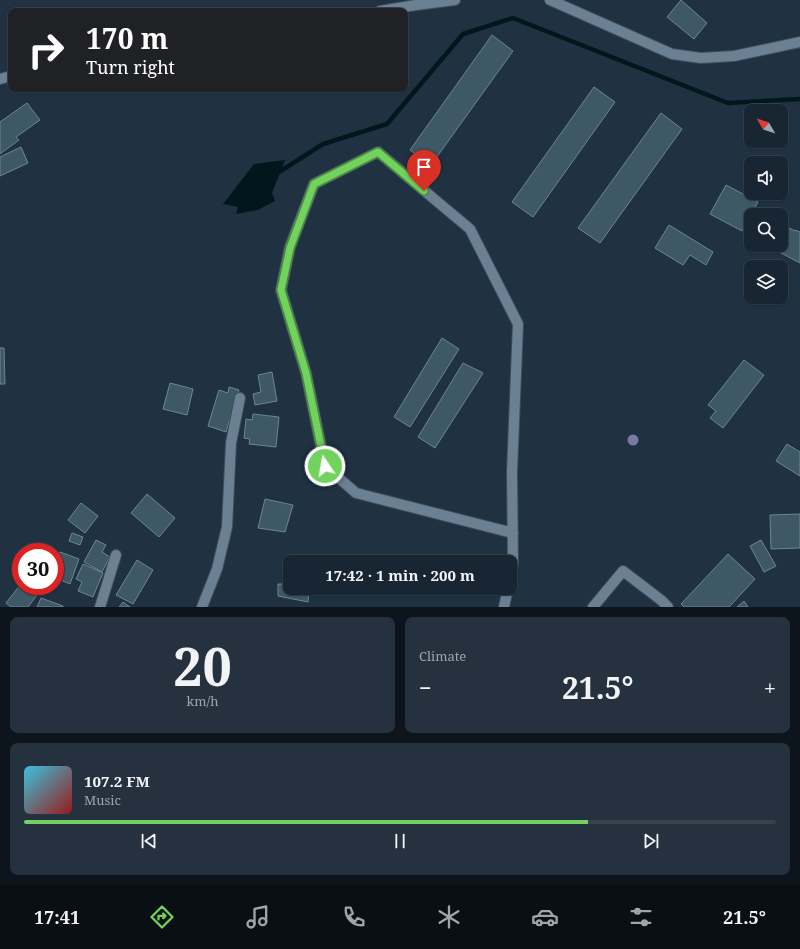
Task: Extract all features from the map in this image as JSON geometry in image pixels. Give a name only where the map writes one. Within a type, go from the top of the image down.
[{"type":"street","points":[[398,8],[455,0]]},
{"type":"street","points":[[550,0],[672,54],[701,58],[734,56],[800,42]]},
{"type":"street","points":[[513,534],[356,493],[325,466],[306,373],[281,290],[290,248],[314,184],[378,152],[470,229],[518,324],[512,472],[513,534],[513,555]]},
{"type":"street","points":[[202,607],[217,569],[227,527],[231,443],[240,398]]},
{"type":"street","points":[[100,607],[116,555]]},
{"type":"street","points":[[593,607],[623,570],[662,600],[668,607]]},
{"type":"street","points":[[504,607],[507,595]]},
{"type":"shaded area","points":[[285,160],[272,193],[275,201],[258,210],[236,214],[238,207],[223,204],[254,164]]},
{"type":"building","points":[[681,0],[707,23],[694,39],[667,17]]},
{"type":"building","points":[[492,35],[513,51],[431,165],[410,150]]},
{"type":"building","points":[[594,87],[615,102],[533,217],[512,202]]},
{"type":"building","points":[[27,103],[40,120],[16,137],[19,140],[0,154],[0,122]]},
{"type":"building","points":[[661,113],[682,129],[600,243],[578,228]]},
{"type":"building","points":[[21,147],[28,163],[0,176],[0,157]]},
{"type":"building","points":[[726,185],[744,195],[744,200],[754,200],[758,202],[755,208],[744,208],[744,227],[742,231],[710,214]]},
{"type":"building","points":[[669,225],[713,252],[706,265],[690,255],[683,265],[655,248]]},
{"type":"building","points":[[788,228],[800,232],[800,263],[779,252],[788,252]]},
{"type":"building","points":[[442,338],[459,349],[410,427],[394,417]]},
{"type":"building","points":[[0,348],[4,348],[5,384],[0,384]]},
{"type":"building","points":[[744,360],[764,375],[723,428],[710,418],[716,411],[708,405]]},
{"type":"building","points":[[463,363],[483,373],[435,448],[418,437]]},
{"type":"building","points":[[272,372],[277,401],[255,405],[253,394],[261,392],[258,375]]},
{"type":"building","points":[[170,383],[193,389],[187,415],[163,409]]},
{"type":"building","points":[[229,387],[239,390],[226,432],[208,426],[219,390],[228,393]]},
{"type":"building","points":[[253,414],[279,417],[276,447],[249,444],[250,439],[244,438],[246,419],[252,420]]},
{"type":"building","points":[[787,444],[800,452],[800,476],[776,461]]},
{"type":"building","points":[[147,494],[175,518],[159,537],[131,513]]},
{"type":"building","points":[[265,499],[293,505],[285,532],[258,528]]},
{"type":"building","points":[[81,503],[98,516],[85,533],[68,520]]},
{"type":"building","points":[[800,514],[800,548],[771,549],[770,515]]},
{"type":"building","points":[[72,533],[83,537],[80,545],[69,541]]},
{"type":"building","points":[[96,540],[106,545],[102,552],[110,557],[102,572],[84,562]]},
{"type":"building","points":[[761,540],[776,566],[764,572],[750,546]]},
{"type":"building","points":[[64,553],[79,559],[70,584],[64,582]]},
{"type":"building","points":[[728,554],[755,579],[729,607],[684,607],[681,604]]},
{"type":"building","points":[[137,560],[153,570],[133,604],[116,595]]},
{"type":"building","points":[[83,564],[103,573],[93,597],[78,591],[82,582],[76,579]]},
{"type":"building","points":[[278,584],[283,584],[283,595],[309,595],[308,602],[278,596]]},
{"type":"building","points":[[12,595],[37,595],[28,607],[11,607],[6,603]]},
{"type":"building","points":[[41,598],[63,606],[63,607],[37,607]]},
{"type":"building","points":[[744,601],[748,607],[737,607]]},
{"type":"building","points":[[123,602],[130,607],[119,607]]},
{"type":"waterway","points":[[276,174],[323,144],[387,124],[463,34],[513,18],[728,103],[800,99]]},
{"type":"route","points":[[325,466],[306,373],[281,290],[290,248],[314,184],[378,152],[424,191]]}]
